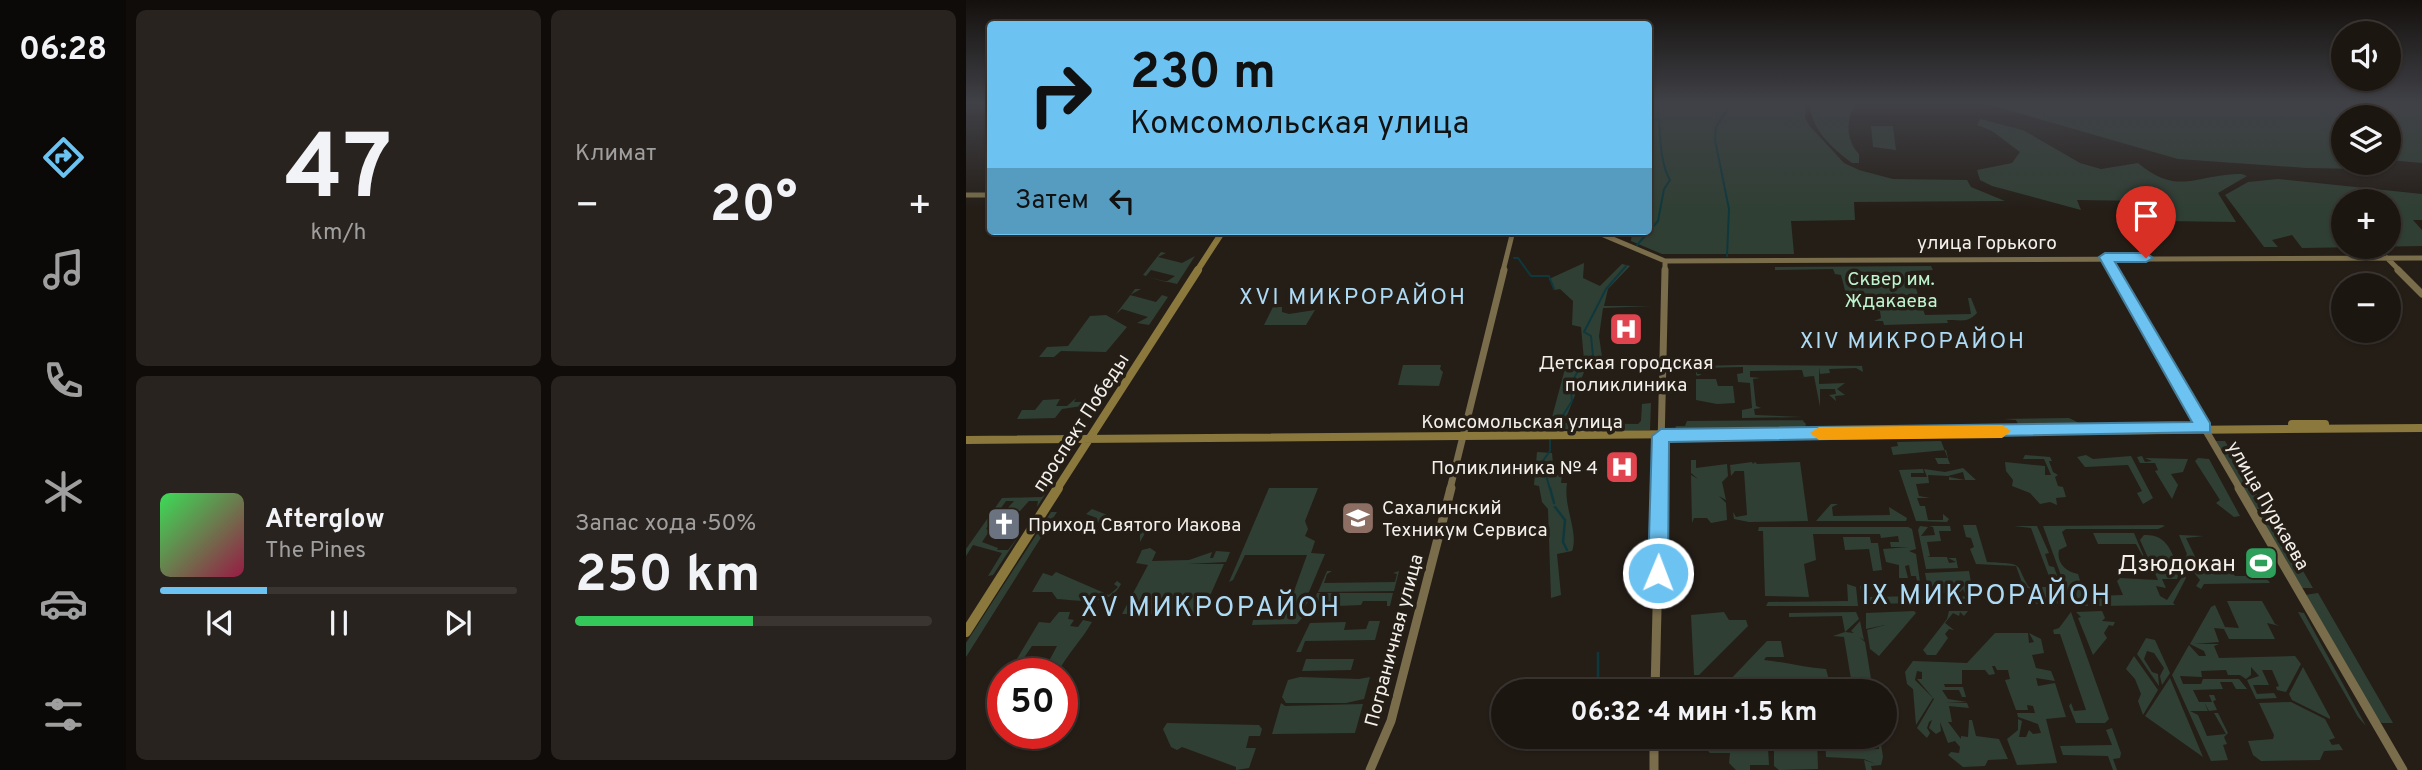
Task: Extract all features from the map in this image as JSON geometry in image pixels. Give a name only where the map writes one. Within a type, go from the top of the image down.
[{"type":"main road","points":[[966,195],[987,195]]},
{"type":"main road","name":"проспект Победы","points":[[966,632],[1220,235]]},
{"type":"main road","name":"Пограничная улица","points":[[1370,770],[1391,721],[1512,235]]},
{"type":"main road","name":"улица Горького","points":[[1603,235],[1665,261],[2331,258]]},
{"type":"main road","name":"улица Пуркаева","points":[[2105,257],[2403,770]]},
{"type":"main road","name":"улица Горького","points":[[2401,258],[2422,257]]},
{"type":"main road","points":[[2387,259],[2422,294]]},
{"type":"main road","points":[[1655,679],[1665,261]]},
{"type":"main road","name":"Комсомольская улица","points":[[966,440],[1661,436],[2422,426]]},
{"type":"main road","points":[[1654,749],[1654,770]]},
{"type":"green space","points":[[1652,138],[1821,138],[1844,163],[1859,170],[1893,179],[1967,180],[1971,187],[2005,201],[1854,202],[1855,220],[1791,221],[1794,254],[1662,254],[1631,241],[1632,235],[1652,235]]},
{"type":"green space","points":[[1824,138],[1850,138],[1859,154],[1859,163],[1852,163]]},
{"type":"green space","points":[[1872,138],[1894,138],[1896,150],[1873,147]]},
{"type":"green space","points":[[2001,138],[2037,138],[2080,163],[2101,169],[2138,163],[2165,179],[2177,181],[2226,175],[2247,176],[2218,193],[2236,222],[2163,221],[2147,201],[2077,200],[2081,210],[1992,186],[1980,180],[1977,170],[2012,163],[2020,152]]},
{"type":"green space","points":[[2105,138],[2331,138],[2331,168],[2178,159]]},
{"type":"green space","points":[[2401,138],[2422,138],[2422,163],[2401,161]]},
{"type":"green space","points":[[2278,179],[2374,189],[2331,189],[2331,248],[2302,248],[2292,235],[2272,240],[2278,247],[2264,247],[2225,195],[2248,182]]},
{"type":"green space","points":[[2401,192],[2422,194],[2422,220],[2413,220],[2422,230],[2422,246],[2401,247]]},
{"type":"green space","points":[[1161,252],[1166,253],[1158,257],[1182,263],[1195,256],[1177,284],[1167,282],[1175,276],[1151,270],[1146,276],[1143,275]]},
{"type":"green space","points":[[1584,263],[1583,278],[1600,286],[1622,264],[1630,266],[1608,289],[1604,306],[1652,306],[1603,308],[1599,336],[1603,364],[1584,360],[1581,327],[1572,325],[1573,301],[1560,289],[1554,290],[1549,279]]},
{"type":"green space","name":"Сквер им. Ждакаева","points":[[1931,266],[1933,270],[1910,271],[1925,315],[1971,314],[1968,298],[1971,298],[1977,313],[1974,316],[1964,320],[1947,320],[1948,323],[1884,325],[1883,321],[1874,321],[1881,318],[1880,311],[1853,309],[1851,302],[1848,302],[1841,275],[1835,274],[1833,269],[1775,270],[1775,267]]},
{"type":"green space","points":[[1130,295],[1156,302],[1162,295],[1168,297],[1149,325],[1137,323],[1148,317],[1122,309],[1116,314]]},
{"type":"green space","points":[[1273,307],[1282,307],[1282,312],[1289,314],[1315,310],[1306,325],[1264,325]]},
{"type":"green space","points":[[1106,315],[1127,327],[1106,352],[1061,351],[1054,357],[1039,357],[1047,347],[1068,346],[1090,316]]},
{"type":"green space","points":[[1578,364],[1586,367],[1564,423],[1638,424],[1641,421],[1642,404],[1651,403],[1650,430],[1595,432],[1565,429],[1548,432],[1566,365]]},
{"type":"green space","points":[[1403,365],[1441,365],[1443,372],[1439,386],[1398,385]]},
{"type":"green space","points":[[1740,365],[1870,366],[1862,366],[1863,372],[1856,368],[1829,369],[1830,373],[1820,374],[1819,367],[1819,384],[1845,383],[1837,389],[1845,395],[1835,396],[1836,401],[1829,395],[1836,394],[1835,389],[1820,389],[1820,407],[1814,376],[1804,377],[1802,370],[1750,371],[1750,377],[1760,378],[1753,379],[1756,406],[1761,408],[1754,409],[1755,415],[1802,417],[1742,418],[1742,410],[1752,408],[1750,383],[1738,382],[1737,374],[1743,373],[1743,367],[1698,368],[1697,374],[1702,374],[1696,375],[1696,366]]},
{"type":"green space","points":[[1696,379],[1716,379],[1718,386],[1733,386],[1735,403],[1717,404],[1696,400]]},
{"type":"green space","points":[[1076,398],[1074,402],[1087,402],[1082,406],[1062,409],[1055,418],[1017,419],[1022,410],[1035,410],[1043,400],[1060,399],[1056,406],[1067,406]]},
{"type":"green space","points":[[2069,418],[2081,424],[2014,428],[2012,425],[2018,424],[2016,420],[2003,419]]},
{"type":"green space","points":[[1802,420],[1806,424],[1804,430],[1674,432],[1676,426],[1685,426],[1687,421]]},
{"type":"green space","points":[[1941,441],[1945,450],[1893,455],[1891,447],[1898,446],[1897,442]]},
{"type":"green space","points":[[2215,441],[2225,441],[2266,509],[2256,509]]},
{"type":"green space","points":[[1537,452],[1552,453],[1554,475],[1562,475],[1561,483],[1567,483],[1567,501],[1574,536],[1572,551],[1557,554],[1561,595],[1551,598],[1548,509],[1542,502],[1539,486],[1534,485]]},
{"type":"green space","points":[[2025,455],[2050,457],[2053,472],[2058,475],[2055,477],[2058,486],[2063,487],[2066,497],[2056,498],[2057,505],[2050,502],[2040,504],[2030,493],[2012,486],[2013,480],[2006,471],[2005,462],[2045,466],[2045,475],[2051,475],[2044,459],[2023,459]]},
{"type":"green space","points":[[2086,455],[2093,459],[2131,456],[2153,498],[2143,504],[2137,493],[2142,491],[2128,465],[2085,467],[2077,457]]},
{"type":"green space","points":[[2142,456],[2145,462],[2152,461],[2145,458],[2188,459],[2183,472],[2171,474],[2178,485],[2172,499],[2155,471],[2158,470],[2155,463],[2140,463],[2137,457]]},
{"type":"green space","points":[[1935,458],[1948,458],[1950,464],[1938,464]]},
{"type":"green space","points":[[2198,458],[2209,459],[2240,516],[2234,517],[2216,503],[2220,500],[2195,461]]},
{"type":"green space","points":[[1691,460],[1696,460],[1696,468],[1727,464],[1728,476],[1722,482],[1726,500],[1719,496],[1726,503],[1727,520],[1711,523],[1707,518],[1694,518],[1692,523],[1691,475],[1698,479],[1691,473]]},
{"type":"green space","points":[[1800,462],[1808,521],[1749,522],[1734,519],[1733,512],[1736,517],[1747,515],[1744,471],[1735,471],[1731,476],[1730,465]]},
{"type":"green space","points":[[1963,468],[1976,480],[1965,480],[1963,472],[1948,476],[1928,475],[1929,483],[1916,484],[1919,496],[1930,498],[1917,498],[1920,506],[1925,506],[1928,520],[1943,520],[1943,514],[1949,519],[1947,522],[1916,521],[1899,470],[1923,469],[1924,473],[1911,473],[1911,477],[1927,477],[1924,469],[1945,472]]},
{"type":"green space","points":[[1269,488],[1318,488],[1305,521],[1308,529],[1305,536],[1315,541],[1311,553],[1325,554],[1306,599],[1308,602],[1301,612],[1303,617],[1297,624],[1252,625],[1253,620],[1284,619],[1307,555],[1245,555],[1233,580],[1229,582]]},
{"type":"green space","points":[[1046,493],[1037,507],[1038,501],[1029,501],[1020,511],[1005,511],[1014,501],[1006,501],[986,529],[990,530],[982,542],[998,548],[997,550],[1008,550],[1020,534],[993,575],[988,576],[1002,553],[973,545],[966,556],[966,549],[1002,498],[1042,497]]},
{"type":"green space","points":[[1831,504],[1838,504],[1832,507],[1833,516],[1890,515],[1889,507],[1907,518],[1906,521],[1816,521]]},
{"type":"green space","points":[[1092,509],[1143,529],[1151,521],[1148,519],[1153,519],[1140,542],[1140,534],[1101,521],[1098,523],[1097,518],[1086,514]]},
{"type":"green space","points":[[1051,512],[1057,512],[966,657],[966,643]]},
{"type":"green space","points":[[2269,513],[2313,588],[2302,588],[2258,514]]},
{"type":"green space","points":[[1963,525],[1976,525],[1987,562],[2016,566],[1976,564],[1970,549],[1974,547],[1971,538],[1966,537]]},
{"type":"green space","points":[[1920,526],[1928,527],[1921,536],[1935,535],[1933,527],[1929,526],[1950,526],[1951,531],[1939,531],[1941,541],[1927,542],[1930,556],[1927,557],[1947,557],[1949,563],[1956,562],[1948,558],[1956,558],[1958,568],[1926,569],[1918,530]]},
{"type":"green space","points":[[2014,526],[2037,526],[2049,553],[2045,554],[2049,566],[2054,567],[2067,603],[2036,604],[2029,588],[2024,588],[2016,566],[2029,587],[2053,587],[2031,528]]},
{"type":"green space","points":[[2043,526],[2165,526],[2158,529],[2066,529],[2062,532],[2067,546],[2059,550],[2059,559],[2066,569],[2078,574],[2088,606],[2075,606],[2071,603]]},
{"type":"green space","points":[[1759,527],[1912,529],[1916,549],[1909,551],[1916,554],[1923,603],[1863,604],[1860,586],[1867,584],[1870,597],[1920,596],[1916,576],[1911,576],[1909,565],[1905,566],[1908,578],[1899,578],[1899,565],[1886,562],[1883,549],[1909,547],[1891,547],[1890,542],[1899,542],[1898,536],[1881,538],[1880,534],[1813,534],[1816,560],[1804,564],[1809,597],[1765,596],[1763,531],[1758,531]]},
{"type":"green space","points":[[2093,533],[2134,533],[2148,566],[2136,544],[2098,544]]},
{"type":"green space","points":[[2144,535],[2152,535],[2164,541],[2180,571],[2177,579],[2162,579],[2166,588],[2156,586],[2160,596],[2167,600],[2184,574],[2186,578],[2173,603],[2175,605],[2097,606],[2094,596],[2123,595],[2117,581],[2120,578],[2158,580],[2140,540]]},
{"type":"green space","points":[[2179,535],[2204,536],[2186,538],[2202,571],[2232,571],[2235,576],[2265,576],[2270,583],[2204,584],[2201,589],[2196,586],[2200,580],[2184,560],[2187,554]]},
{"type":"green space","points":[[1843,537],[1870,537],[1871,543],[1878,543],[1882,570],[1873,571],[1869,549],[1845,550]]},
{"type":"green space","points":[[1150,548],[1156,552],[1152,561],[1189,560],[1212,552],[1210,558],[1213,558],[1216,551],[1230,552],[1226,562],[1187,564],[1224,564],[1202,614],[1122,614],[1148,565],[1136,563],[1142,550]]},
{"type":"green space","points":[[1327,571],[1332,571],[1327,574],[1324,583],[1395,582],[1397,574],[1393,573],[1399,571],[1394,591],[1318,592]]},
{"type":"green space","points":[[1969,571],[1974,599],[1944,599],[1966,596],[1963,589],[1960,592],[1941,593],[1938,583],[1930,588],[1933,597],[1938,599],[1930,599],[1925,573]]},
{"type":"green space","points":[[1056,572],[1109,595],[1118,587],[1114,584],[1117,581],[1121,584],[1109,597],[1093,601],[1057,599],[1052,592],[1032,592],[1043,573],[1052,576]]},
{"type":"green space","points":[[1847,584],[1856,587],[1858,606],[1766,606],[1768,602],[1848,601]]},
{"type":"green space","points":[[1317,593],[1393,593],[1390,606],[1387,606],[1387,601],[1363,601],[1361,605],[1313,607]]},
{"type":"green space","points":[[2318,593],[2393,723],[2382,723],[2375,718],[2305,595]]},
{"type":"green space","points":[[2227,601],[2262,601],[2275,624],[2280,626],[2267,623],[2275,639],[2229,639],[2224,629],[2214,628],[2219,642],[2194,644],[2219,644],[2214,646],[2219,658],[2295,656],[2301,664],[2286,692],[2277,690],[2276,687],[2279,686],[2272,670],[2262,670],[2269,685],[2253,685],[2257,694],[2274,693],[2277,698],[2256,699],[2247,680],[2259,676],[2251,667],[2251,675],[2246,679],[2240,675],[2228,675],[2226,670],[2201,671],[2202,677],[2180,676],[2183,684],[2201,684],[2203,679],[2239,679],[2247,689],[2236,689],[2232,682],[2220,682],[2223,689],[2193,690],[2199,702],[2204,702],[2208,711],[2190,711],[2198,715],[2207,736],[2226,734],[2214,713],[2218,713],[2228,733],[2224,737],[2227,744],[2223,745],[2228,760],[2211,761],[2172,675],[2189,645],[2199,656],[2206,656],[2204,651],[2190,644],[2211,607],[2215,605],[2225,627],[2239,628]]},
{"type":"green space","points":[[1949,611],[1968,611],[1964,616],[1960,612],[1959,616],[1953,613],[1945,623],[1954,630],[1949,629],[1945,634],[1948,638],[1936,655],[1927,655],[1923,650],[1947,619]]},
{"type":"green space","points":[[2102,611],[2105,618],[2102,621],[2115,622],[2113,626],[2109,625],[2104,633],[2107,638],[2093,655],[2078,618],[2081,617],[2076,612]]},
{"type":"green space","points":[[1059,612],[1070,612],[1068,619],[1074,620],[1070,626],[1078,627],[1083,620],[1092,622],[1067,658],[1051,658],[1057,646],[1032,646],[1024,658],[1018,658],[1039,622],[1050,623]]},
{"type":"green space","points":[[1724,612],[1729,620],[1746,620],[1748,626],[1699,675],[1694,675],[1691,615]]},
{"type":"green space","points":[[1856,612],[1859,619],[1845,632],[1842,616],[1789,617],[1789,613]]},
{"type":"green space","points":[[2071,612],[2109,719],[2105,723],[2076,723],[2069,706],[2071,703],[2074,711],[2086,710],[2060,634],[2054,634],[2053,630],[2059,628]]},
{"type":"green space","points":[[2298,612],[2304,613],[2366,726],[2358,717]]},
{"type":"green space","points":[[1866,613],[1916,613],[1879,656],[1870,649],[1867,630],[1885,625],[1866,629]]},
{"type":"green space","points":[[1369,621],[1380,621],[1375,640],[1305,641],[1301,652],[1296,652],[1310,623],[1346,622],[1344,630],[1366,629]]},
{"type":"green space","points":[[1860,621],[1864,640],[1859,637],[1865,642],[1871,679],[1851,679],[1844,637],[1833,636],[1845,632],[1854,633],[1851,631]]},
{"type":"green space","points":[[1995,633],[2028,633],[2029,643],[2034,642],[2029,633],[2041,639],[2044,653],[2032,655],[2036,668],[2051,671],[2055,681],[2036,678],[2038,686],[2055,683],[2066,717],[2046,719],[2057,763],[2017,765],[2007,739],[2018,730],[2018,719],[2022,721],[2019,737],[2026,737],[2029,730],[2033,734],[2041,733],[2038,724],[2018,717],[2017,713],[2035,713],[2033,706],[2027,705],[2028,710],[2016,710],[2005,680],[2010,679],[2008,670],[1997,670],[1995,666],[1992,666],[1995,674],[1989,675],[1985,670],[1962,670],[1962,684],[1944,684],[1945,687],[1963,687],[1966,697],[1962,697],[1959,690],[1942,690],[1948,699],[1967,702],[1945,703],[1967,703],[1969,708],[1949,706],[1952,722],[1948,722],[1961,739],[1961,736],[1968,737],[1969,720],[1972,720],[1976,736],[1999,739],[2008,759],[1988,760],[1985,766],[1963,767],[1948,755],[1951,752],[1959,753],[1960,747],[1955,741],[1948,743],[1940,722],[1941,731],[1936,734],[1929,728],[1932,720],[1929,722],[1927,728],[1930,733],[1927,738],[1917,728],[1934,699],[1917,679],[1922,679],[1922,672],[1917,671],[1915,680],[1933,698],[1916,725],[1913,689],[1907,684],[1905,672],[1913,661],[1967,663]]},
{"type":"green space","points":[[2146,638],[2155,640],[2170,673],[2162,685],[2160,676],[2164,668],[2154,653],[2147,651],[2144,659],[2152,672],[2158,674],[2159,686],[2137,654]]},
{"type":"green space","points":[[1767,641],[1781,641],[1784,657],[1766,657],[1764,660],[1826,669],[1829,679],[1754,677],[1731,679]]},
{"type":"green space","points":[[2134,656],[2158,690],[2143,715],[2138,701],[2141,694],[2135,679],[2126,669]]},
{"type":"green space","points":[[1306,659],[1354,659],[1351,670],[1302,671]]},
{"type":"green space","points":[[2303,667],[2330,719],[2292,700],[2289,694]]},
{"type":"green space","points":[[1300,677],[1370,677],[1364,699],[1346,703],[1286,703],[1282,697],[1288,680]]},
{"type":"green space","points":[[2170,678],[2203,757],[2145,716]]},
{"type":"green space","points":[[2209,695],[2214,695],[2216,700],[2213,701],[2217,710],[2209,711],[2204,702],[2212,702]]},
{"type":"green space","points":[[2291,702],[2325,719],[2335,738],[2329,740],[2332,745],[2339,744],[2343,750],[2324,751],[2320,760],[2261,761],[2253,755],[2248,741],[2273,739],[2274,735],[2259,703]]},
{"type":"green space","points":[[1281,703],[1285,706],[1363,704],[1355,733],[1272,734]]},
{"type":"green space","points":[[1167,723],[1259,725],[1262,729],[1260,736],[1249,736],[1246,748],[1256,748],[1249,768],[1236,770],[1236,767],[1182,747],[1177,750],[1171,747],[1163,729]]},
{"type":"green space","points":[[2112,728],[2121,753],[2120,758],[2113,759],[2117,770],[2113,770],[2108,756],[2063,755],[2060,746],[2112,745],[2106,730]]},
{"type":"green space","points":[[1706,749],[1768,749],[1769,765],[1750,765],[1750,770],[1736,770],[1729,763],[1730,753],[1710,753]]},
{"type":"green space","points":[[1774,749],[1817,749],[1818,769],[1779,770],[1774,766]]},
{"type":"green space","points":[[1882,749],[1883,757],[1881,765],[1871,766],[1872,770],[1866,770],[1864,760],[1876,764],[1864,759],[1826,757],[1827,750]]},
{"type":"waterway","points":[[1652,228],[1658,221],[1664,189],[1670,180],[1666,172],[1661,138]]},
{"type":"waterway","points":[[1715,138],[1729,209],[1727,256]]},
{"type":"waterway","points":[[1637,245],[1646,235]]},
{"type":"waterway","points":[[1514,258],[1518,258],[1531,276],[1549,276],[1554,289]]},
{"type":"waterway","points":[[1553,431],[1572,401],[1575,376],[1593,356],[1591,336],[1584,332],[1606,289],[1626,266]]},
{"type":"waterway","points":[[1550,440],[1550,451],[1542,462],[1550,489]]},
{"type":"waterway","points":[[1550,488],[1554,503]]},
{"type":"waterway","points":[[1555,507],[1565,520],[1563,542],[1567,550]]},
{"type":"waterway","points":[[1598,653],[1598,679]]},
{"type":"slow traffic","points":[[1819,433],[2002,431]]},
{"type":"place","name":"Детская городская поликлиника","points":[[1626,329]]},
{"type":"place","name":"Поликлиника № 4","points":[[1622,467]]},
{"type":"place","name":"Сахалинский Техникум Сервиса","points":[[1358,518]]},
{"type":"place","name":"Приход Святого Иакова","points":[[1004,524]]},
{"type":"place","name":"Дзюдокан","points":[[2261,563]]},
{"type":"district","name":"XVI МИКРОРАЙОН","points":[[1353,296]]},
{"type":"district","name":"XIV МИКРОРАЙОН","points":[[1913,340]]},
{"type":"district","name":"IX МИКРОРАЙОН","points":[[1987,594]]},
{"type":"district","name":"XV МИКРОРАЙОН","points":[[1211,606]]},
{"type":"route","points":[[1658,573],[1661,436],[2204,428],[2105,257],[2146,258]]}]
